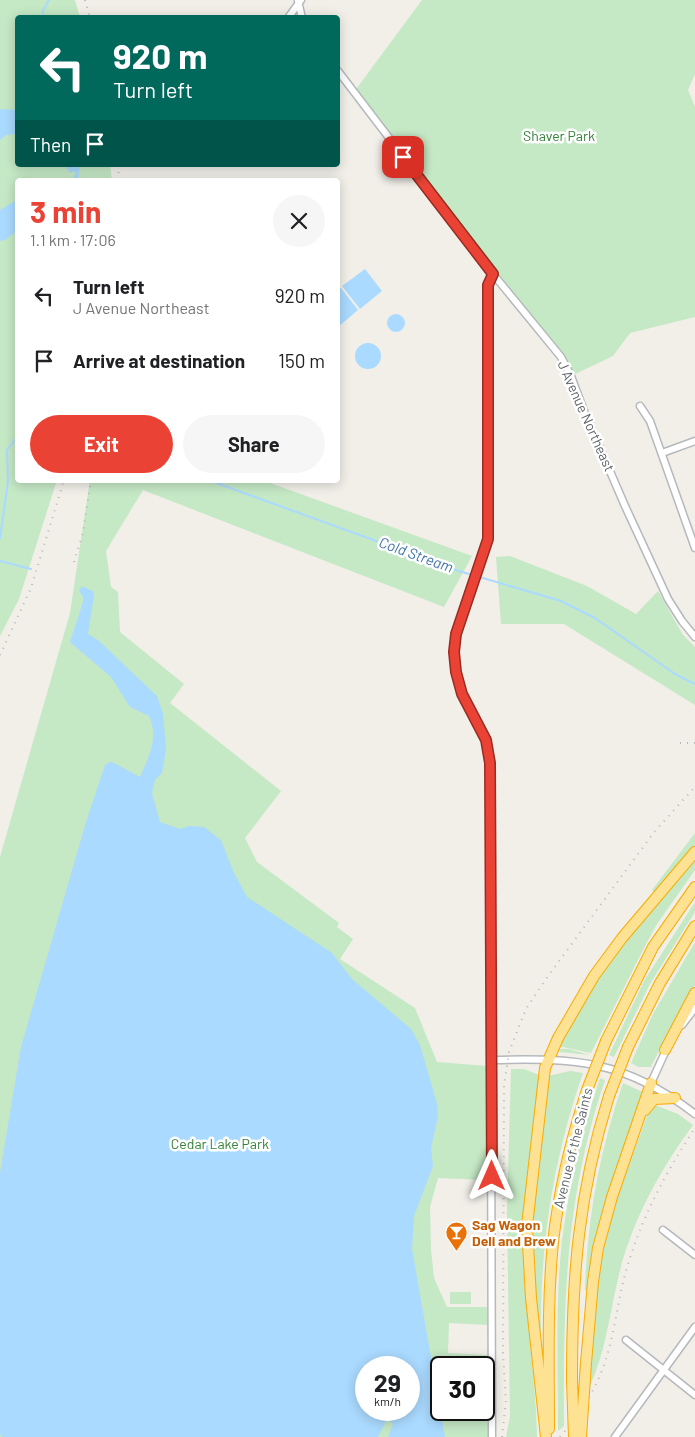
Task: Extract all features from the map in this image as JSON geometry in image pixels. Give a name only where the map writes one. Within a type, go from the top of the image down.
[{"type":"highway","points":[[546,1437],[542,1415],[527,1256],[527,1226],[548,1060],[594,976],[628,931],[695,852]]},
{"type":"highway","name":"Avenue of the Saints","points":[[550,1437],[550,1278],[554,1234],[568,1156],[587,1090],[606,1041],[653,947],[695,887]]},
{"type":"highway","name":"Avenue of the Saints","points":[[574,1437],[572,1380],[574,1278],[580,1217],[591,1160],[609,1096],[628,1047],[664,976],[695,926]]},
{"type":"highway","points":[[666,1050],[695,993]]},
{"type":"highway","points":[[581,1437],[590,1312],[598,1248],[612,1197],[640,1120],[651,1083]]},
{"type":"highway","points":[[640,1120],[648,1104],[654,1099],[675,1098]]},
{"type":"street","points":[[290,15],[299,1]]},
{"type":"street","points":[[299,1],[301,15]]},
{"type":"street","name":"J Avenue Northeast","points":[[340,74],[493,274],[564,363],[625,506],[668,599],[695,637]]},
{"type":"street","points":[[492,1437],[490,763],[486,740],[462,694],[456,672],[454,652],[462,616],[485,551],[488,533],[488,285],[493,274]]},
{"type":"street","points":[[640,406],[650,421],[695,548]]},
{"type":"street","points":[[662,453],[695,441]]},
{"type":"street","points":[[651,1083],[666,1050],[695,1008]]},
{"type":"street","points":[[492,1060],[548,1060],[597,1065],[633,1075],[651,1083],[675,1098],[695,1114]]},
{"type":"street","points":[[663,1230],[695,1255]]},
{"type":"street","points":[[615,1437],[695,1328]]},
{"type":"street","points":[[626,1340],[695,1395]]},
{"type":"green space","points":[[0,0],[75,0],[79,15],[15,15],[15,167],[110,167],[112,178],[15,178],[15,483],[56,483],[19,599],[0,636]]},
{"type":"green space","name":"Shaver Park","points":[[422,0],[695,0],[695,74],[688,90],[695,107],[695,317],[630,333],[613,356],[571,376],[561,357],[354,92]]},
{"type":"green space","name":"Cedar Lake Park","points":[[90,483],[270,483],[472,556],[444,607],[143,490],[106,551],[111,587],[118,592],[120,632],[184,684],[170,703],[281,791],[245,838],[257,862],[339,923],[337,927],[353,939],[340,959],[415,1008],[437,1062],[487,1066],[487,1180],[438,1178],[430,1207],[434,1278],[447,1307],[487,1307],[487,1325],[449,1323],[448,1353],[487,1356],[430,1356],[430,1421],[488,1421],[488,1437],[0,1437],[0,857],[70,613]]},
{"type":"green space","points":[[510,556],[587,586],[636,614],[658,591],[683,635],[695,647],[695,705],[564,624],[501,624],[496,557]]},
{"type":"green space","points":[[695,833],[695,846],[654,892],[652,890]]},
{"type":"green space","points":[[695,858],[695,870],[657,924],[591,1053],[558,1046],[609,960]]},
{"type":"green space","points":[[695,902],[695,912],[650,984],[614,1057],[609,1055],[644,981]]},
{"type":"green space","points":[[695,942],[695,985],[652,1067],[638,1067],[631,1063],[653,1014]]},
{"type":"green space","points":[[558,1049],[569,1049],[590,1055],[560,1052]]},
{"type":"green space","points":[[511,1069],[524,1069],[539,1075],[526,1187],[523,1232],[526,1300],[535,1391],[537,1437],[506,1437],[510,1416],[507,1210]]},
{"type":"green space","points":[[570,1071],[583,1073],[564,1136],[551,1200],[543,1265],[541,1330],[538,1331],[531,1224],[548,1076]]},
{"type":"green space","points":[[600,1078],[605,1080],[582,1166],[569,1251],[564,1337],[564,1426],[558,1431],[558,1312],[562,1241],[577,1159],[587,1118]]},
{"type":"green space","points":[[623,1083],[645,1093],[588,1290],[585,1290],[586,1263],[596,1185],[601,1159]]},
{"type":"green space","points":[[655,1105],[678,1114],[693,1125],[668,1161],[637,1220],[622,1262],[603,1348],[590,1386],[595,1305],[610,1219],[648,1113]]},
{"type":"green space","points":[[450,1292],[471,1292],[471,1304],[450,1304]]},
{"type":"water","points":[[0,109],[15,110],[15,134],[6,135],[0,140]]},
{"type":"water","points":[[66,167],[80,167],[78,178],[74,178],[75,171],[70,173]]},
{"type":"water","points":[[15,201],[15,232],[5,240],[0,241],[0,210]]},
{"type":"water","points":[[365,269],[382,291],[360,309],[342,286]]},
{"type":"water","points":[[340,289],[358,310],[340,325]]},
{"type":"water","points":[[396,314],[402,317],[405,323],[402,329],[396,332],[390,329],[387,323],[390,317]]},
{"type":"water","points":[[368,343],[378,346],[381,356],[378,366],[368,369],[358,366],[355,356],[358,346]]},
{"type":"water","name":"Cedar Lake Park","points":[[82,586],[93,591],[88,634],[98,640],[157,696],[163,714],[166,749],[162,773],[155,780],[152,793],[160,822],[180,829],[189,826],[204,827],[221,840],[233,871],[247,897],[332,953],[352,979],[411,1029],[420,1045],[437,1104],[438,1116],[431,1148],[433,1166],[414,1216],[412,1249],[431,1356],[430,1421],[442,1421],[445,1437],[388,1437],[393,1424],[389,1421],[420,1421],[420,1356],[355,1356],[355,1421],[386,1421],[378,1437],[2,1437],[0,1434],[0,1173],[21,1047],[86,822],[105,765],[110,762],[114,763],[140,777],[152,747],[153,739],[152,724],[149,716],[130,707],[111,677],[70,642],[83,597],[79,591]]},
{"type":"waterway","points":[[43,15],[49,0]]},
{"type":"waterway","name":"Cold Stream","points":[[0,538],[8,482],[7,450],[15,440]]},
{"type":"waterway","name":"Cold Stream","points":[[216,483],[459,571],[561,601],[595,618],[675,674],[695,684]]},
{"type":"waterway","points":[[0,561],[31,569]]},
{"type":"railway","points":[[85,0],[89,15]]},
{"type":"railway","points":[[118,167],[119,178]]},
{"type":"railway","points":[[0,655],[31,588],[63,483]]},
{"type":"railway","points":[[74,562],[83,533],[91,483]]},
{"type":"railway","points":[[680,743],[695,743]]},
{"type":"railway","points":[[502,1437],[506,1401],[503,1353],[504,1086],[509,1052],[526,1009],[548,976],[655,831],[695,787]]},
{"type":"railway","points":[[560,1437],[583,1406],[597,1382],[610,1345],[622,1286],[636,1241],[658,1191],[695,1128]]},
{"type":"place","name":"Sag Wagon Deli and Brew","points":[[456,1252]]},
{"type":"route","points":[[403,157],[493,274],[488,285],[488,539],[456,634],[454,652],[456,672],[462,694],[486,740],[490,763],[492,1176]]}]
